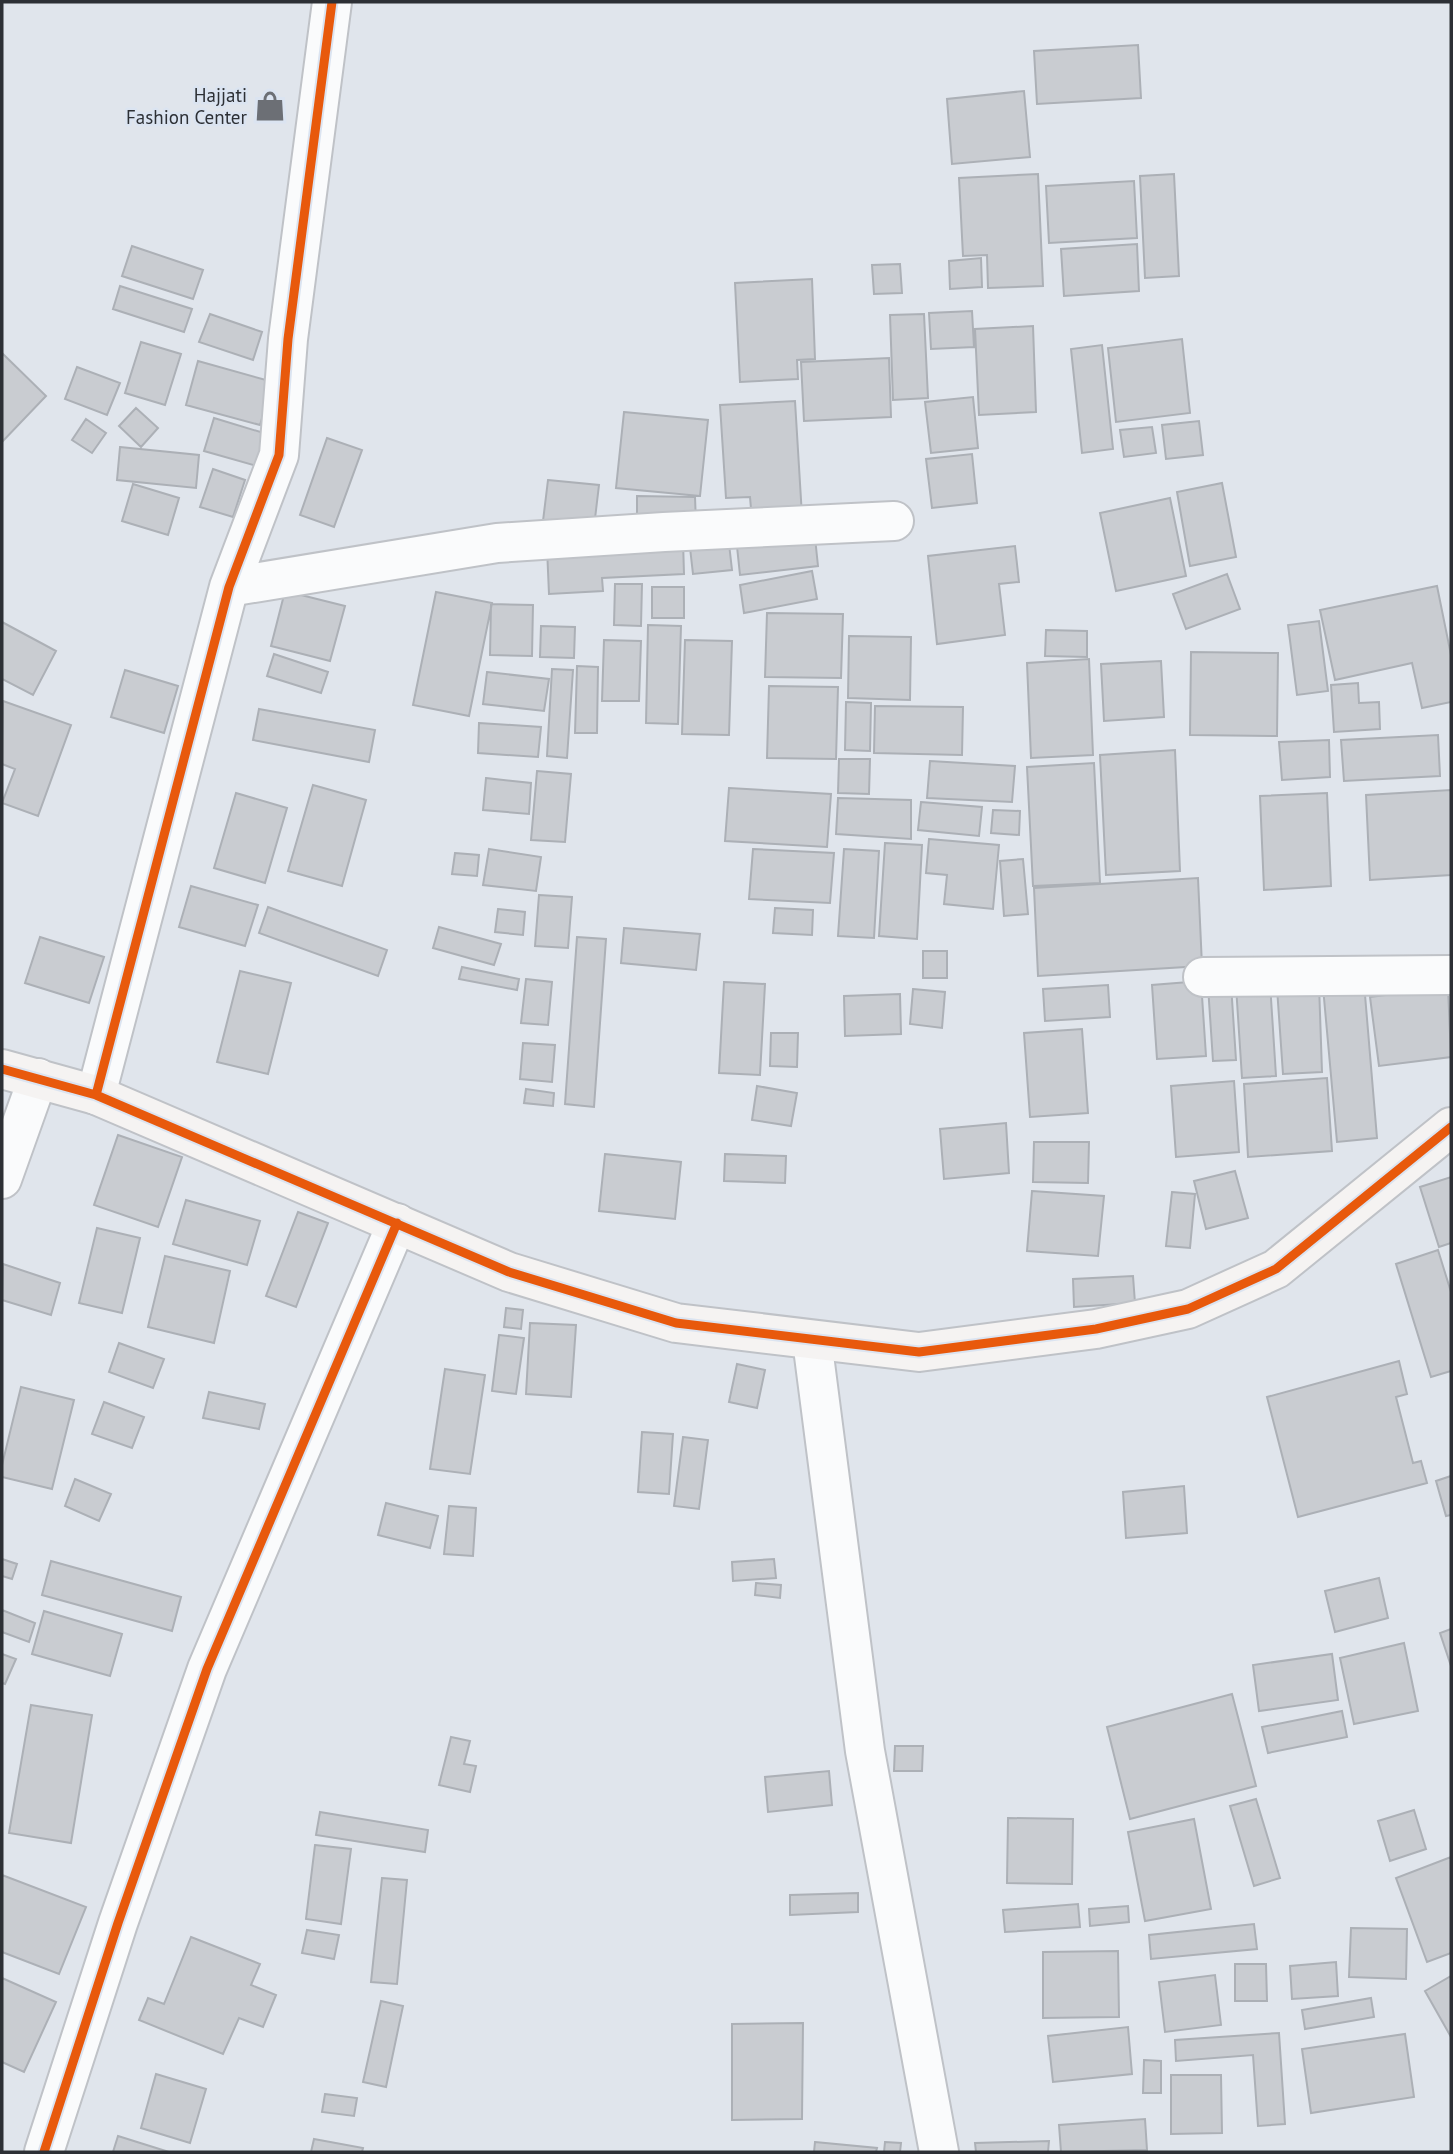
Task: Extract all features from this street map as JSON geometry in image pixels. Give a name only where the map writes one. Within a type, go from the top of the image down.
[{"type":"street","points":[[96,1095],[229,587],[279,455],[288,339],[332,2]]},
{"type":"street","points":[[229,587],[497,543],[664,531],[894,521]]},
{"type":"street","points":[[1203,978],[1451,975]]},
{"type":"street","points":[[2,1069],[96,1095],[509,1272],[676,1323],[919,1352],[1096,1329],[1188,1309],[1276,1269],[1451,1127]]},
{"type":"street","points":[[2,1179],[38,1078]]},
{"type":"street","points":[[44,2152],[118,1923],[207,1669],[397,1223]]},
{"type":"street","points":[[812,1340],[865,1751],[939,2152]]},
{"type":"building","points":[[1138,45],[1141,98],[1037,104],[1034,51]]},
{"type":"building","points":[[1024,91],[1030,157],[952,164],[947,99]]},
{"type":"building","points":[[1038,174],[1043,286],[988,288],[987,255],[963,256],[959,178]]},
{"type":"building","points":[[1174,174],[1179,276],[1145,278],[1140,176]]},
{"type":"building","points":[[1134,181],[1137,238],[1049,243],[1046,186]]},
{"type":"building","points":[[1137,244],[1139,291],[1064,296],[1061,249]]},
{"type":"building","points":[[132,246],[203,270],[193,299],[122,276]]},
{"type":"building","points":[[981,258],[982,287],[950,289],[949,261]]},
{"type":"building","points":[[900,264],[902,293],[874,294],[872,265]]},
{"type":"building","points":[[812,279],[815,359],[797,360],[798,379],[740,382],[735,283]]},
{"type":"building","points":[[120,286],[192,309],[184,332],[113,309]]},
{"type":"building","points":[[972,311],[974,347],[931,349],[929,313]]},
{"type":"building","points":[[210,314],[262,332],[253,360],[199,342]]},
{"type":"building","points":[[924,314],[928,398],[893,400],[890,315]]},
{"type":"building","points":[[1033,326],[1036,412],[979,415],[975,329]]},
{"type":"building","points":[[1182,339],[1190,413],[1116,422],[1108,348]]},
{"type":"building","points":[[141,342],[181,354],[165,405],[125,393]]},
{"type":"building","points":[[1102,345],[1113,449],[1082,453],[1071,349]]},
{"type":"building","points":[[2,353],[46,396],[2,442]]},
{"type":"building","points":[[889,358],[891,417],[804,421],[801,362]]},
{"type":"building","points":[[198,361],[273,382],[260,425],[186,405]]},
{"type":"building","points":[[77,367],[120,383],[107,415],[65,399]]},
{"type":"building","points":[[973,397],[978,448],[931,453],[925,402]]},
{"type":"building","points":[[795,401],[802,516],[752,520],[750,497],[726,498],[720,405]]},
{"type":"building","points":[[136,408],[158,428],[141,447],[119,426]]},
{"type":"building","points":[[624,412],[708,420],[700,496],[616,488]]},
{"type":"building","points":[[214,418],[267,434],[257,466],[204,451]]},
{"type":"building","points":[[86,419],[106,433],[92,453],[72,440]]},
{"type":"building","points":[[1199,421],[1203,455],[1166,459],[1162,425]]},
{"type":"building","points":[[1152,427],[1156,453],[1124,457],[1120,430]]},
{"type":"building","points":[[327,438],[362,450],[334,527],[300,515]]},
{"type":"building","points":[[120,447],[199,455],[196,488],[117,480]]},
{"type":"building","points":[[972,454],[977,503],[932,508],[926,459]]},
{"type":"building","points":[[213,469],[245,480],[233,517],[200,507]]},
{"type":"building","points":[[548,480],[599,485],[594,527],[543,521]]},
{"type":"building","points":[[1222,483],[1236,557],[1190,566],[1177,492]]},
{"type":"building","points":[[133,484],[179,498],[168,535],[122,521]]},
{"type":"building","points":[[637,496],[695,497],[696,523],[637,524]]},
{"type":"building","points":[[1170,498],[1186,576],[1116,591],[1100,513]]},
{"type":"building","points":[[814,528],[818,566],[740,575],[736,537]]},
{"type":"building","points":[[728,535],[732,570],[693,574],[689,539]]},
{"type":"building","points":[[683,541],[684,574],[602,578],[603,591],[549,594],[547,548]]},
{"type":"building","points":[[1015,546],[1019,582],[999,584],[1005,635],[937,644],[928,556]]},
{"type":"building","points":[[812,571],[817,599],[744,613],[740,585]]},
{"type":"building","points":[[1227,574],[1240,609],[1186,629],[1173,594]]},
{"type":"building","points":[[615,584],[642,584],[641,626],[614,625]]},
{"type":"building","points":[[1437,586],[1451,655],[1451,702],[1422,708],[1412,663],[1335,680],[1320,610]]},
{"type":"building","points":[[652,587],[684,587],[684,618],[652,618]]},
{"type":"building","points":[[285,591],[345,606],[330,661],[271,646]]},
{"type":"building","points":[[436,592],[492,603],[469,716],[413,705]]},
{"type":"building","points":[[491,604],[533,605],[532,656],[490,655]]},
{"type":"building","points":[[767,613],[843,614],[841,678],[765,677]]},
{"type":"building","points":[[1319,621],[1328,691],[1297,695],[1288,625]]},
{"type":"building","points":[[2,622],[56,651],[33,695],[2,679]]},
{"type":"building","points":[[648,625],[681,626],[678,724],[646,723]]},
{"type":"building","points":[[541,626],[575,627],[574,658],[540,657]]},
{"type":"building","points":[[1046,630],[1087,631],[1087,657],[1045,656]]},
{"type":"building","points":[[849,636],[911,637],[910,700],[848,698]]},
{"type":"building","points":[[604,640],[641,641],[639,701],[602,701]]},
{"type":"building","points":[[685,640],[732,641],[729,735],[682,734]]},
{"type":"building","points":[[1191,652],[1278,653],[1277,736],[1190,735]]},
{"type":"building","points":[[274,654],[328,672],[321,693],[267,676]]},
{"type":"building","points":[[1089,659],[1093,755],[1031,758],[1027,663]]},
{"type":"building","points":[[1161,661],[1164,717],[1104,721],[1101,664]]},
{"type":"building","points":[[577,666],[598,667],[597,733],[575,733]]},
{"type":"building","points":[[552,669],[573,670],[567,758],[547,756]]},
{"type":"building","points":[[125,670],[178,686],[164,733],[111,717]]},
{"type":"building","points":[[487,672],[549,679],[544,711],[483,704]]},
{"type":"building","points":[[1358,683],[1359,703],[1379,702],[1380,729],[1334,732],[1331,685]]},
{"type":"building","points":[[769,686],[838,687],[836,759],[767,758]]},
{"type":"building","points":[[3,701],[71,725],[38,816],[2,803],[15,769],[2,764]]},
{"type":"building","points":[[846,702],[871,703],[870,751],[845,750]]},
{"type":"building","points":[[875,706],[963,707],[962,755],[874,753]]},
{"type":"building","points":[[259,709],[375,730],[369,762],[253,740]]},
{"type":"building","points":[[479,723],[541,727],[538,757],[478,753]]},
{"type":"building","points":[[1438,735],[1440,776],[1344,781],[1341,740]]},
{"type":"building","points":[[1329,740],[1330,777],[1282,780],[1279,742]]},
{"type":"building","points":[[1175,750],[1180,871],[1106,875],[1100,755]]},
{"type":"building","points":[[839,759],[870,759],[869,794],[838,793]]},
{"type":"building","points":[[930,761],[1015,766],[1012,802],[927,798]]},
{"type":"building","points":[[1094,763],[1100,883],[1033,886],[1027,767]]},
{"type":"building","points":[[537,771],[571,774],[565,842],[531,840]]},
{"type":"building","points":[[486,778],[531,783],[529,814],[483,810]]},
{"type":"building","points":[[313,785],[366,800],[342,886],[288,871]]},
{"type":"building","points":[[729,788],[831,794],[827,847],[725,841]]},
{"type":"building","points":[[1451,790],[1451,875],[1370,880],[1366,795]]},
{"type":"building","points":[[236,793],[287,808],[265,883],[214,868]]},
{"type":"building","points":[[1327,793],[1331,886],[1264,890],[1260,796]]},
{"type":"building","points":[[838,798],[911,800],[911,839],[836,834]]},
{"type":"building","points":[[921,802],[982,807],[979,836],[918,830]]},
{"type":"building","points":[[993,810],[1020,811],[1019,835],[991,833]]},
{"type":"building","points":[[929,839],[999,845],[993,909],[944,904],[947,875],[926,873]]},
{"type":"building","points":[[885,843],[922,845],[917,939],[879,936]]},
{"type":"building","points":[[489,849],[541,857],[536,891],[483,885]]},
{"type":"building","points":[[753,849],[834,853],[830,903],[749,899]]},
{"type":"building","points":[[844,849],[879,851],[874,938],[838,936]]},
{"type":"building","points":[[455,853],[479,855],[477,876],[452,874]]},
{"type":"building","points":[[1023,859],[1028,914],[1004,916],[1000,861]]},
{"type":"building","points":[[1198,878],[1202,966],[1038,976],[1034,888]]},
{"type":"building","points":[[191,886],[258,905],[245,946],[179,927]]},
{"type":"building","points":[[539,895],[572,897],[568,948],[535,946]]},
{"type":"building","points":[[268,907],[387,950],[378,976],[259,933]]},
{"type":"building","points":[[775,908],[813,910],[812,935],[773,933]]},
{"type":"building","points":[[498,909],[525,912],[523,935],[495,932]]},
{"type":"building","points":[[439,927],[501,944],[494,965],[433,948]]},
{"type":"building","points":[[624,928],[700,934],[696,970],[621,963]]},
{"type":"building","points":[[40,937],[104,957],[89,1003],[25,983]]},
{"type":"building","points":[[577,937],[606,939],[594,1107],[565,1104]]},
{"type":"building","points":[[923,951],[947,951],[947,978],[923,978]]},
{"type":"building","points":[[462,967],[519,979],[517,990],[459,979]]},
{"type":"building","points":[[240,971],[291,983],[268,1074],[217,1062]]},
{"type":"building","points":[[526,979],[552,982],[548,1025],[521,1023]]},
{"type":"building","points":[[1201,981],[1206,1056],[1157,1059],[1152,985]]},
{"type":"building","points":[[724,982],[765,984],[760,1075],[719,1073]]},
{"type":"building","points":[[1270,983],[1276,1076],[1242,1078],[1236,986]]},
{"type":"building","points":[[1364,983],[1377,1138],[1337,1142],[1323,987]]},
{"type":"building","points":[[1231,984],[1236,1060],[1213,1061],[1208,986]]},
{"type":"building","points":[[1319,984],[1322,1072],[1283,1074],[1277,988]]},
{"type":"building","points":[[1108,985],[1110,1017],[1045,1021],[1043,989]]},
{"type":"building","points":[[1448,987],[1451,1057],[1379,1066],[1370,997]]},
{"type":"building","points":[[913,989],[945,992],[942,1028],[910,1024]]},
{"type":"building","points":[[900,994],[901,1034],[845,1036],[844,996]]},
{"type":"building","points":[[1082,1029],[1088,1113],[1030,1117],[1024,1033]]},
{"type":"building","points":[[771,1033],[798,1033],[797,1067],[770,1066]]},
{"type":"building","points":[[523,1043],[555,1045],[552,1082],[520,1079]]},
{"type":"building","points":[[1327,1078],[1332,1151],[1248,1157],[1244,1084]]},
{"type":"building","points":[[1234,1081],[1239,1152],[1176,1157],[1171,1086]]},
{"type":"building","points":[[757,1086],[797,1093],[791,1126],[752,1120]]},
{"type":"building","points":[[526,1089],[554,1093],[553,1106],[524,1103]]},
{"type":"building","points":[[1006,1123],[1009,1173],[944,1179],[940,1129]]},
{"type":"building","points":[[118,1135],[182,1157],[158,1227],[94,1205]]},
{"type":"building","points":[[1034,1142],[1089,1142],[1088,1183],[1033,1182]]},
{"type":"building","points":[[605,1154],[681,1162],[675,1219],[599,1211]]},
{"type":"building","points":[[725,1154],[786,1156],[785,1183],[724,1181]]},
{"type":"building","points":[[1235,1171],[1248,1218],[1206,1229],[1194,1181]]},
{"type":"building","points":[[1451,1177],[1451,1243],[1439,1247],[1420,1187]]},
{"type":"building","points":[[1032,1191],[1104,1196],[1098,1256],[1027,1251]]},
{"type":"building","points":[[1172,1192],[1195,1194],[1190,1248],[1166,1246]]},
{"type":"building","points":[[186,1200],[260,1221],[247,1265],[173,1244]]},
{"type":"building","points":[[298,1212],[328,1223],[296,1307],[266,1296]]},
{"type":"building","points":[[97,1228],[140,1238],[122,1313],[79,1303]]},
{"type":"building","points":[[1438,1250],[1451,1292],[1451,1371],[1431,1377],[1396,1264]]},
{"type":"building","points":[[165,1256],[230,1271],[214,1343],[148,1327]]},
{"type":"building","points":[[3,1264],[60,1283],[51,1315],[2,1300]]},
{"type":"building","points":[[1133,1276],[1135,1303],[1074,1307],[1073,1279]]},
{"type":"building","points":[[506,1308],[523,1310],[521,1329],[504,1327]]},
{"type":"building","points":[[530,1323],[576,1325],[571,1397],[526,1394]]},
{"type":"building","points":[[499,1335],[524,1338],[516,1394],[492,1391]]},
{"type":"building","points":[[119,1343],[164,1359],[153,1388],[109,1372]]},
{"type":"building","points":[[1399,1361],[1407,1394],[1396,1397],[1413,1463],[1421,1461],[1427,1483],[1298,1517],[1267,1397]]},
{"type":"building","points":[[737,1364],[765,1370],[757,1408],[729,1402]]},
{"type":"building","points":[[445,1369],[485,1375],[470,1474],[430,1469]]},
{"type":"building","points":[[21,1387],[74,1400],[52,1489],[2,1477],[2,1465]]},
{"type":"building","points":[[209,1392],[265,1404],[259,1429],[203,1418]]},
{"type":"building","points":[[104,1402],[144,1417],[132,1448],[92,1434]]},
{"type":"building","points":[[642,1432],[673,1434],[669,1494],[638,1492]]},
{"type":"building","points":[[683,1437],[708,1440],[699,1509],[674,1506]]},
{"type":"building","points":[[1451,1476],[1451,1515],[1446,1516],[1436,1481]]},
{"type":"building","points":[[75,1479],[111,1494],[99,1521],[65,1506]]},
{"type":"building","points":[[1184,1486],[1187,1533],[1126,1538],[1123,1492]]},
{"type":"building","points":[[386,1503],[438,1516],[430,1548],[378,1535]]},
{"type":"building","points":[[449,1506],[476,1508],[473,1556],[444,1554]]},
{"type":"building","points":[[2,1559],[17,1564],[12,1579],[2,1576]]},
{"type":"building","points":[[774,1559],[776,1578],[733,1581],[732,1562]]},
{"type":"building","points":[[51,1561],[181,1597],[172,1631],[42,1595]]},
{"type":"building","points":[[1379,1578],[1388,1618],[1335,1632],[1325,1591]]},
{"type":"building","points":[[756,1583],[781,1585],[780,1598],[755,1595]]},
{"type":"building","points":[[2,1610],[35,1623],[29,1642],[2,1632]]},
{"type":"building","points":[[44,1611],[122,1634],[110,1676],[32,1654]]},
{"type":"building","points":[[1451,1629],[1451,1666],[1440,1633]]},
{"type":"building","points":[[1404,1643],[1418,1711],[1354,1724],[1340,1658]]},
{"type":"building","points":[[2,1654],[16,1659],[5,1684],[2,1683]]},
{"type":"building","points":[[1332,1654],[1338,1700],[1259,1711],[1253,1665]]},
{"type":"building","points":[[1232,1694],[1256,1786],[1130,1819],[1107,1727]]},
{"type":"building","points":[[31,1705],[92,1715],[71,1843],[9,1833]]},
{"type":"building","points":[[1342,1711],[1347,1737],[1268,1753],[1262,1727]]},
{"type":"building","points":[[451,1737],[470,1741],[464,1764],[476,1766],[470,1792],[439,1785]]},
{"type":"building","points":[[895,1746],[923,1746],[922,1771],[894,1771]]},
{"type":"building","points":[[829,1771],[832,1805],[768,1812],[765,1777]]},
{"type":"building","points":[[1256,1799],[1280,1878],[1254,1886],[1230,1806]]},
{"type":"building","points":[[1414,1810],[1426,1849],[1390,1861],[1378,1821]]},
{"type":"building","points":[[320,1812],[428,1830],[425,1852],[316,1835]]},
{"type":"building","points":[[1008,1818],[1073,1819],[1072,1884],[1007,1883]]},
{"type":"building","points":[[1194,1819],[1211,1909],[1145,1921],[1128,1832]]},
{"type":"building","points":[[315,1845],[351,1849],[341,1924],[306,1919]]},
{"type":"building","points":[[1451,1857],[1451,1953],[1427,1962],[1396,1878]]},
{"type":"building","points":[[2,1875],[86,1907],[59,1974],[2,1952]]},
{"type":"building","points":[[382,1878],[407,1880],[397,1984],[371,1982]]},
{"type":"building","points":[[858,1893],[858,1912],[790,1915],[790,1895]]},
{"type":"building","points":[[1078,1904],[1080,1927],[1005,1932],[1003,1910]]},
{"type":"building","points":[[1128,1906],[1129,1922],[1090,1926],[1089,1909]]},
{"type":"building","points":[[1254,1924],[1257,1949],[1151,1959],[1149,1935]]},
{"type":"building","points":[[1351,1928],[1407,1929],[1406,1979],[1349,1977]]},
{"type":"building","points":[[307,1930],[339,1935],[334,1959],[302,1953]]},
{"type":"building","points":[[191,1937],[260,1964],[251,1985],[276,1995],[263,2027],[239,2018],[223,2054],[139,2020],[148,1998],[164,2004]]},
{"type":"building","points":[[1118,1951],[1119,2017],[1043,2018],[1043,1952]]},
{"type":"building","points":[[1336,1962],[1338,1996],[1292,1999],[1290,1966]]},
{"type":"building","points":[[1235,1964],[1266,1964],[1267,2001],[1235,2001]]},
{"type":"building","points":[[1215,1975],[1221,2025],[1165,2032],[1159,1982]]},
{"type":"building","points":[[1451,1976],[1451,2037],[1425,1991]]},
{"type":"building","points":[[2,1978],[56,2002],[24,2072],[2,2062]]},
{"type":"building","points":[[1371,1998],[1374,2017],[1305,2029],[1302,2010]]},
{"type":"building","points":[[381,2001],[403,2006],[386,2087],[363,2082]]},
{"type":"building","points":[[803,2023],[802,2119],[732,2120],[732,2024]]},
{"type":"building","points":[[1128,2027],[1132,2074],[1053,2082],[1048,2036]]},
{"type":"building","points":[[1279,2033],[1285,2124],[1258,2126],[1253,2055],[1176,2061],[1175,2040]]},
{"type":"building","points":[[1405,2034],[1414,2097],[1311,2113],[1302,2049]]},
{"type":"building","points":[[1144,2060],[1161,2061],[1161,2093],[1143,2093]]},
{"type":"building","points":[[156,2074],[206,2089],[190,2143],[141,2128]]},
{"type":"building","points":[[1171,2075],[1221,2075],[1222,2133],[1171,2134]]},
{"type":"building","points":[[325,2094],[357,2098],[354,2116],[322,2112]]},
{"type":"building","points":[[1145,2119],[1147,2150],[1061,2152],[1059,2125]]},
{"type":"building","points":[[118,2136],[169,2152],[113,2152]]},
{"type":"building","points":[[314,2139],[363,2148],[362,2152],[311,2152]]},
{"type":"building","points":[[1049,2141],[1048,2152],[976,2152],[975,2143]]},
{"type":"building","points":[[815,2142],[877,2148],[876,2152],[814,2152]]},
{"type":"building","points":[[885,2142],[901,2143],[900,2152],[884,2152]]},
{"type":"cycle path","points":[[96,1095],[229,587],[279,455],[288,339],[332,2]]},
{"type":"cycle path","points":[[2,1069],[96,1095],[509,1272],[676,1323],[919,1352],[1096,1329],[1188,1309],[1276,1269],[1451,1127]]},
{"type":"cycle path","points":[[44,2152],[118,1923],[207,1669],[397,1223]]},
{"type":"place","name":"Hajjati Fashion Center","points":[[270,106]]}]
